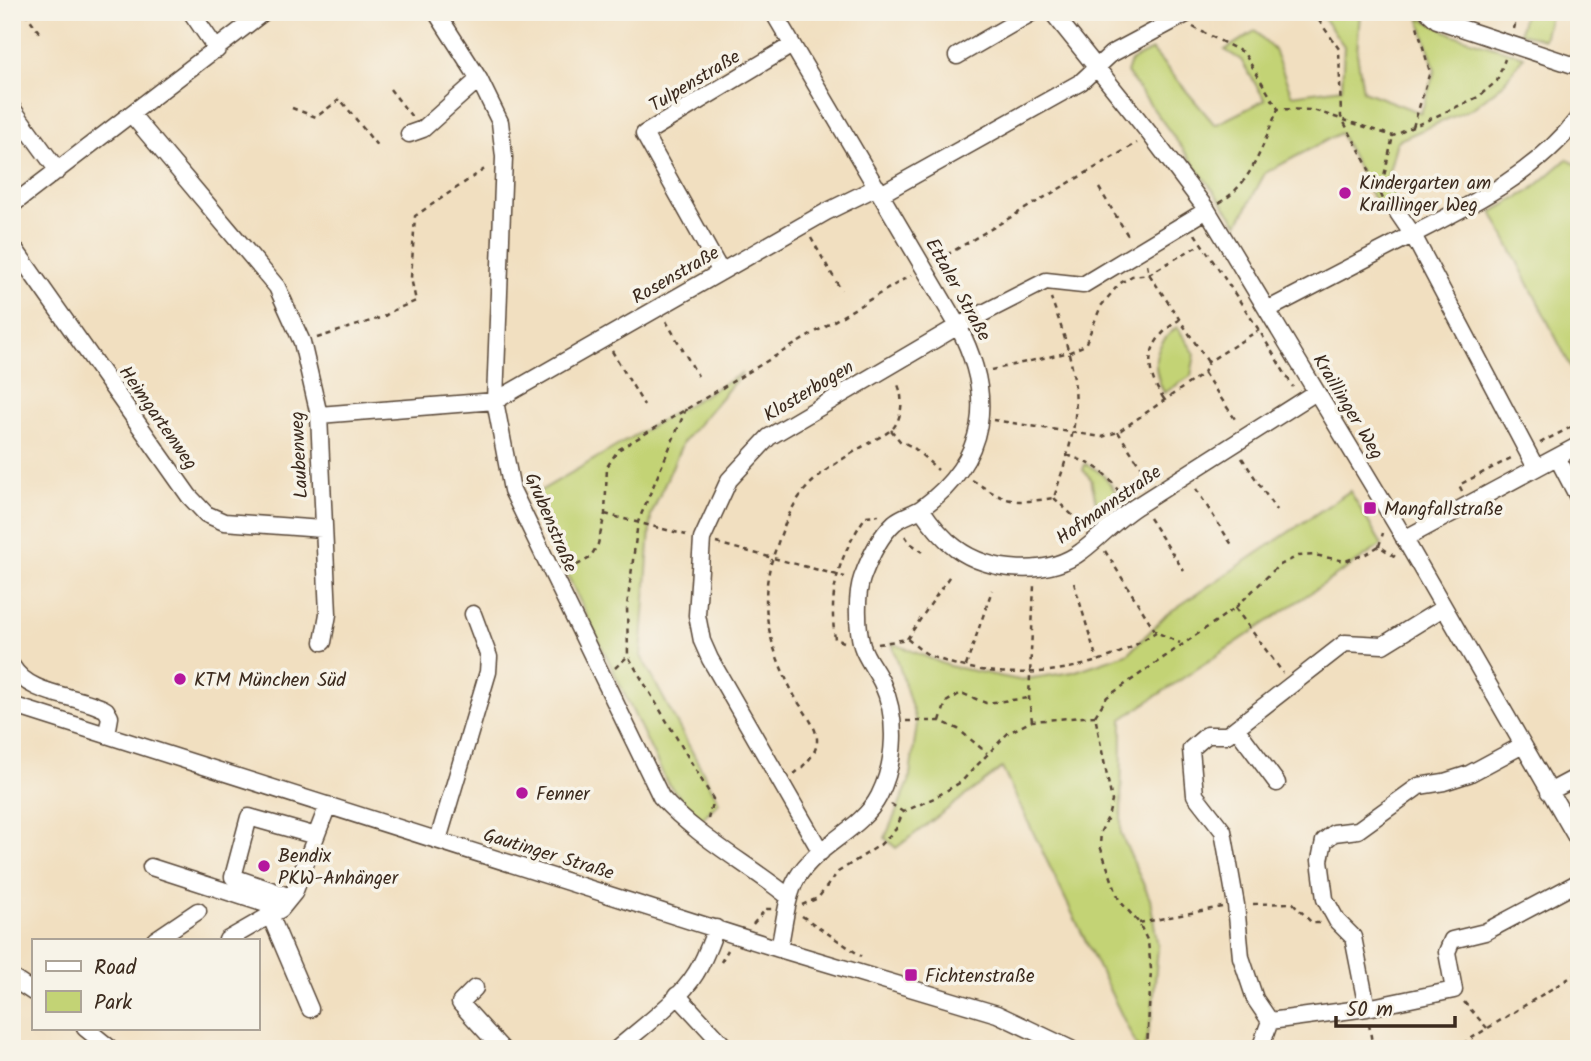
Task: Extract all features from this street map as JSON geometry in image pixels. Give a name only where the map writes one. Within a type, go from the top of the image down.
[{"type":"street","points":[[191,12],[217,50]]},
{"type":"street","points":[[12,205],[264,12]]},
{"type":"street","name":"Grubenstraße","points":[[436,12],[479,79],[500,122],[504,157],[495,401],[512,490],[661,797],[701,835],[758,872],[789,902]]},
{"type":"street","name":"Ettaler Straße","points":[[773,12],[958,326],[978,373],[980,417],[969,455],[954,477],[920,509],[895,522],[881,539],[861,580],[858,618],[862,647],[883,684],[893,720],[891,759],[879,796],[853,827],[821,852],[798,876],[789,902],[779,949]]},
{"type":"street","points":[[957,56],[1033,12]]},
{"type":"street","name":"Kraillinger Weg","points":[[1052,12],[1207,210],[1404,539],[1521,746],[1579,842]]},
{"type":"street","name":"Rosenstraße","points":[[495,401],[803,225],[879,191],[1081,82],[1111,54],[1189,13]]},
{"type":"street","points":[[1421,13],[1579,67]]},
{"type":"street","name":"Tulpenstraße","points":[[721,272],[644,134],[792,45]]},
{"type":"street","points":[[416,132],[479,79]]},
{"type":"street","points":[[12,108],[58,171]]},
{"type":"street","name":"Laubenweg","points":[[132,115],[277,288],[302,342],[319,415],[322,529],[328,614],[323,642]]},
{"type":"street","points":[[1267,310],[1468,207],[1514,180],[1564,137],[1579,117]]},
{"type":"street","points":[[1046,282],[1083,285],[1207,210]]},
{"type":"street","points":[[1394,212],[1413,235],[1536,468]]},
{"type":"street","name":"Heimgartenweg","points":[[12,245],[189,496],[206,514],[223,522],[322,529]]},
{"type":"street","name":"Klosterbogen","points":[[821,852],[702,641],[697,615],[702,539],[729,480],[769,437],[958,326],[1046,282]]},
{"type":"street","name":"Hofmannstraße","points":[[920,509],[938,533],[958,550],[996,565],[1014,569],[1062,562],[1082,552],[1130,510],[1316,392]]},
{"type":"street","points":[[319,415],[495,401]]},
{"type":"street","points":[[1404,539],[1579,445]]},
{"type":"street","points":[[1557,457],[1579,499]]},
{"type":"street","points":[[1270,1021],[1255,999],[1241,957],[1236,905],[1223,831],[1195,795],[1191,749],[1208,735],[1227,735],[1345,643],[1383,645],[1443,608]]},
{"type":"street","points":[[438,840],[488,672],[489,657],[473,614]]},
{"type":"street","points":[[12,666],[18,675],[31,684],[106,710],[110,717],[107,734]]},
{"type":"street","name":"Gautinger Straße","points":[[12,705],[779,949],[997,1014],[1071,1049]]},
{"type":"street","points":[[1236,728],[1277,783]]},
{"type":"street","points":[[1367,1008],[1353,937],[1337,921],[1325,899],[1320,860],[1324,841],[1334,833],[1358,830],[1419,786],[1469,774],[1521,746]]},
{"type":"street","points":[[1549,792],[1579,776]]},
{"type":"street","points":[[229,939],[281,907],[294,893],[328,805]]},
{"type":"street","points":[[310,1009],[281,907],[233,877],[249,817],[316,836]]},
{"type":"street","points":[[151,867],[281,907]]},
{"type":"street","points":[[1270,1021],[1367,1008],[1454,990],[1447,952],[1452,940],[1485,932],[1579,882]]},
{"type":"street","points":[[156,939],[198,911]]},
{"type":"street","points":[[617,1049],[695,976],[716,928]]},
{"type":"street","points":[[12,978],[32,991]]},
{"type":"street","points":[[475,988],[460,1003],[502,1049]]},
{"type":"street","points":[[677,995],[727,1049]]},
{"type":"street","points":[[1260,1049],[1270,1021]]},
{"type":"street","points":[[91,1030],[111,1049]]},
{"type":"path","points":[[25,12],[41,36]]},
{"type":"path","points":[[1313,12],[1339,49],[1340,117],[1380,194],[1394,212]]},
{"type":"path","points":[[1189,13],[1192,27],[1244,54],[1278,109]]},
{"type":"path","points":[[1413,127],[1430,72],[1421,13]]},
{"type":"path","points":[[1278,109],[1313,110],[1393,136],[1478,97],[1497,81],[1510,44]]},
{"type":"path","points":[[390,89],[416,132]]},
{"type":"path","points":[[292,108],[316,117],[340,99],[378,147]]},
{"type":"path","points":[[1207,210],[1239,190],[1244,183],[1278,109]]},
{"type":"path","points":[[553,578],[590,558],[602,533],[607,467],[618,450],[1150,134]]},
{"type":"path","points":[[1380,194],[1393,136]]},
{"type":"path","points":[[302,342],[383,317],[416,301],[411,278],[415,216],[504,157]]},
{"type":"path","points":[[1099,188],[1140,250],[1149,274],[1208,362]]},
{"type":"path","points":[[1188,222],[1296,392]]},
{"type":"path","points":[[803,225],[841,290]]},
{"type":"path","points":[[978,373],[1070,352],[1085,345],[1101,306],[1119,284],[1132,276],[1149,274],[1201,244]]},
{"type":"path","points":[[1046,282],[1070,352],[1076,398],[1073,433],[1054,498]]},
{"type":"path","points":[[658,308],[698,376]]},
{"type":"path","points":[[1164,399],[1152,383],[1149,365],[1153,348],[1164,330],[1179,320]]},
{"type":"path","points":[[980,417],[1102,437],[1118,432],[1204,373],[1208,362],[1259,330]]},
{"type":"path","points":[[605,338],[644,405]]},
{"type":"path","points":[[780,781],[796,772],[811,757],[817,740],[811,722],[777,660],[769,636],[765,605],[766,583],[786,522],[803,491],[842,458],[895,426],[902,404],[899,386],[887,367]]},
{"type":"path","points":[[1204,373],[1239,425]]},
{"type":"path","points":[[687,408],[638,522],[629,584],[628,656],[713,799],[707,825],[701,835]]},
{"type":"path","points":[[1454,498],[1463,492],[1459,485],[1579,423]]},
{"type":"path","points":[[891,430],[900,441],[913,447],[954,477],[1002,499],[1028,502],[1054,498]]},
{"type":"path","points":[[1118,432],[1151,482]]},
{"type":"path","points":[[1067,454],[1093,464],[1110,477],[1123,499]]},
{"type":"path","points":[[1241,456],[1276,510]]},
{"type":"path","points":[[1194,486],[1232,545]]},
{"type":"path","points":[[1054,498],[1096,538],[1156,632],[1181,644]]},
{"type":"path","points":[[605,514],[861,580]]},
{"type":"path","points":[[923,552],[910,543],[895,522],[883,515],[866,516],[849,542],[836,575],[831,616],[835,639],[862,647],[907,639],[928,654],[966,666],[1000,673],[1030,673],[1064,671],[1097,661],[1129,649],[1156,632]]},
{"type":"path","points":[[1148,516],[1184,571]]},
{"type":"path","points":[[1378,546],[1382,533]]},
{"type":"path","points":[[1032,721],[1029,698],[1035,568]]},
{"type":"path","points":[[907,639],[951,573]]},
{"type":"path","points":[[1074,583],[1097,661]]},
{"type":"path","points":[[966,666],[992,590]]},
{"type":"path","points":[[1235,608],[1291,684]]},
{"type":"path","points":[[940,721],[946,702],[961,693],[986,703],[1029,698]]},
{"type":"path","points":[[867,960],[800,915],[797,908],[818,898],[838,872],[880,845],[895,829],[903,812],[961,782],[1008,733],[1032,721],[1095,716]]},
{"type":"path","points":[[893,720],[940,721],[958,729],[987,754]]},
{"type":"path","points":[[749,929],[766,909],[789,902]]},
{"type":"path","points":[[1454,1049],[1579,972]]},
{"type":"path","points":[[1454,990],[1487,1028]]},
{"type":"path","points":[[1367,1008],[1373,1049]]},
{"type":"green space","points":[[1319,12],[1360,13],[1357,53],[1363,91],[1421,113],[1435,70],[1419,17],[1454,35],[1524,56],[1502,85],[1473,108],[1397,141],[1387,179],[1398,204],[1382,215],[1340,133],[1265,173],[1238,224],[1127,73],[1131,61],[1152,50],[1215,125],[1265,100],[1241,60],[1225,50],[1255,31],[1274,50],[1292,95],[1342,88],[1344,46]]},
{"type":"green space","points":[[1524,12],[1551,12],[1544,39],[1520,33]]},
{"type":"green space","points":[[1567,159],[1579,166],[1579,383],[1492,212],[1530,191]]},
{"type":"green space","points":[[1177,327],[1195,354],[1191,376],[1164,393],[1157,374],[1156,357],[1158,349]]},
{"type":"green space","points":[[742,373],[683,442],[651,515],[641,656],[719,802],[701,820],[667,783],[530,497]]},
{"type":"green space","points":[[1085,464],[1104,476],[1117,495],[1097,507],[1091,479],[1083,470]]},
{"type":"green space","points":[[1350,491],[1382,545],[1122,719],[1121,834],[1150,899],[1158,947],[1152,1016],[1144,1049],[1138,1049],[1002,768],[896,848],[885,838],[909,782],[917,724],[892,643],[949,666],[1019,680],[1073,672],[1129,653],[1167,614]]},
{"type":"place","name":"Kindergarten am Kraillinger Weg","points":[[1345,193]]},
{"type":"place","name":"Mangfallstraße","points":[[1370,508]]},
{"type":"place","name":"KTM München Süd","points":[[180,679]]},
{"type":"place","name":"Fenner","points":[[522,793]]},
{"type":"place","name":"Bendix PKW-Anhänger","points":[[264,866]]},
{"type":"place","name":"Fichtenstraße","points":[[911,975]]}]
